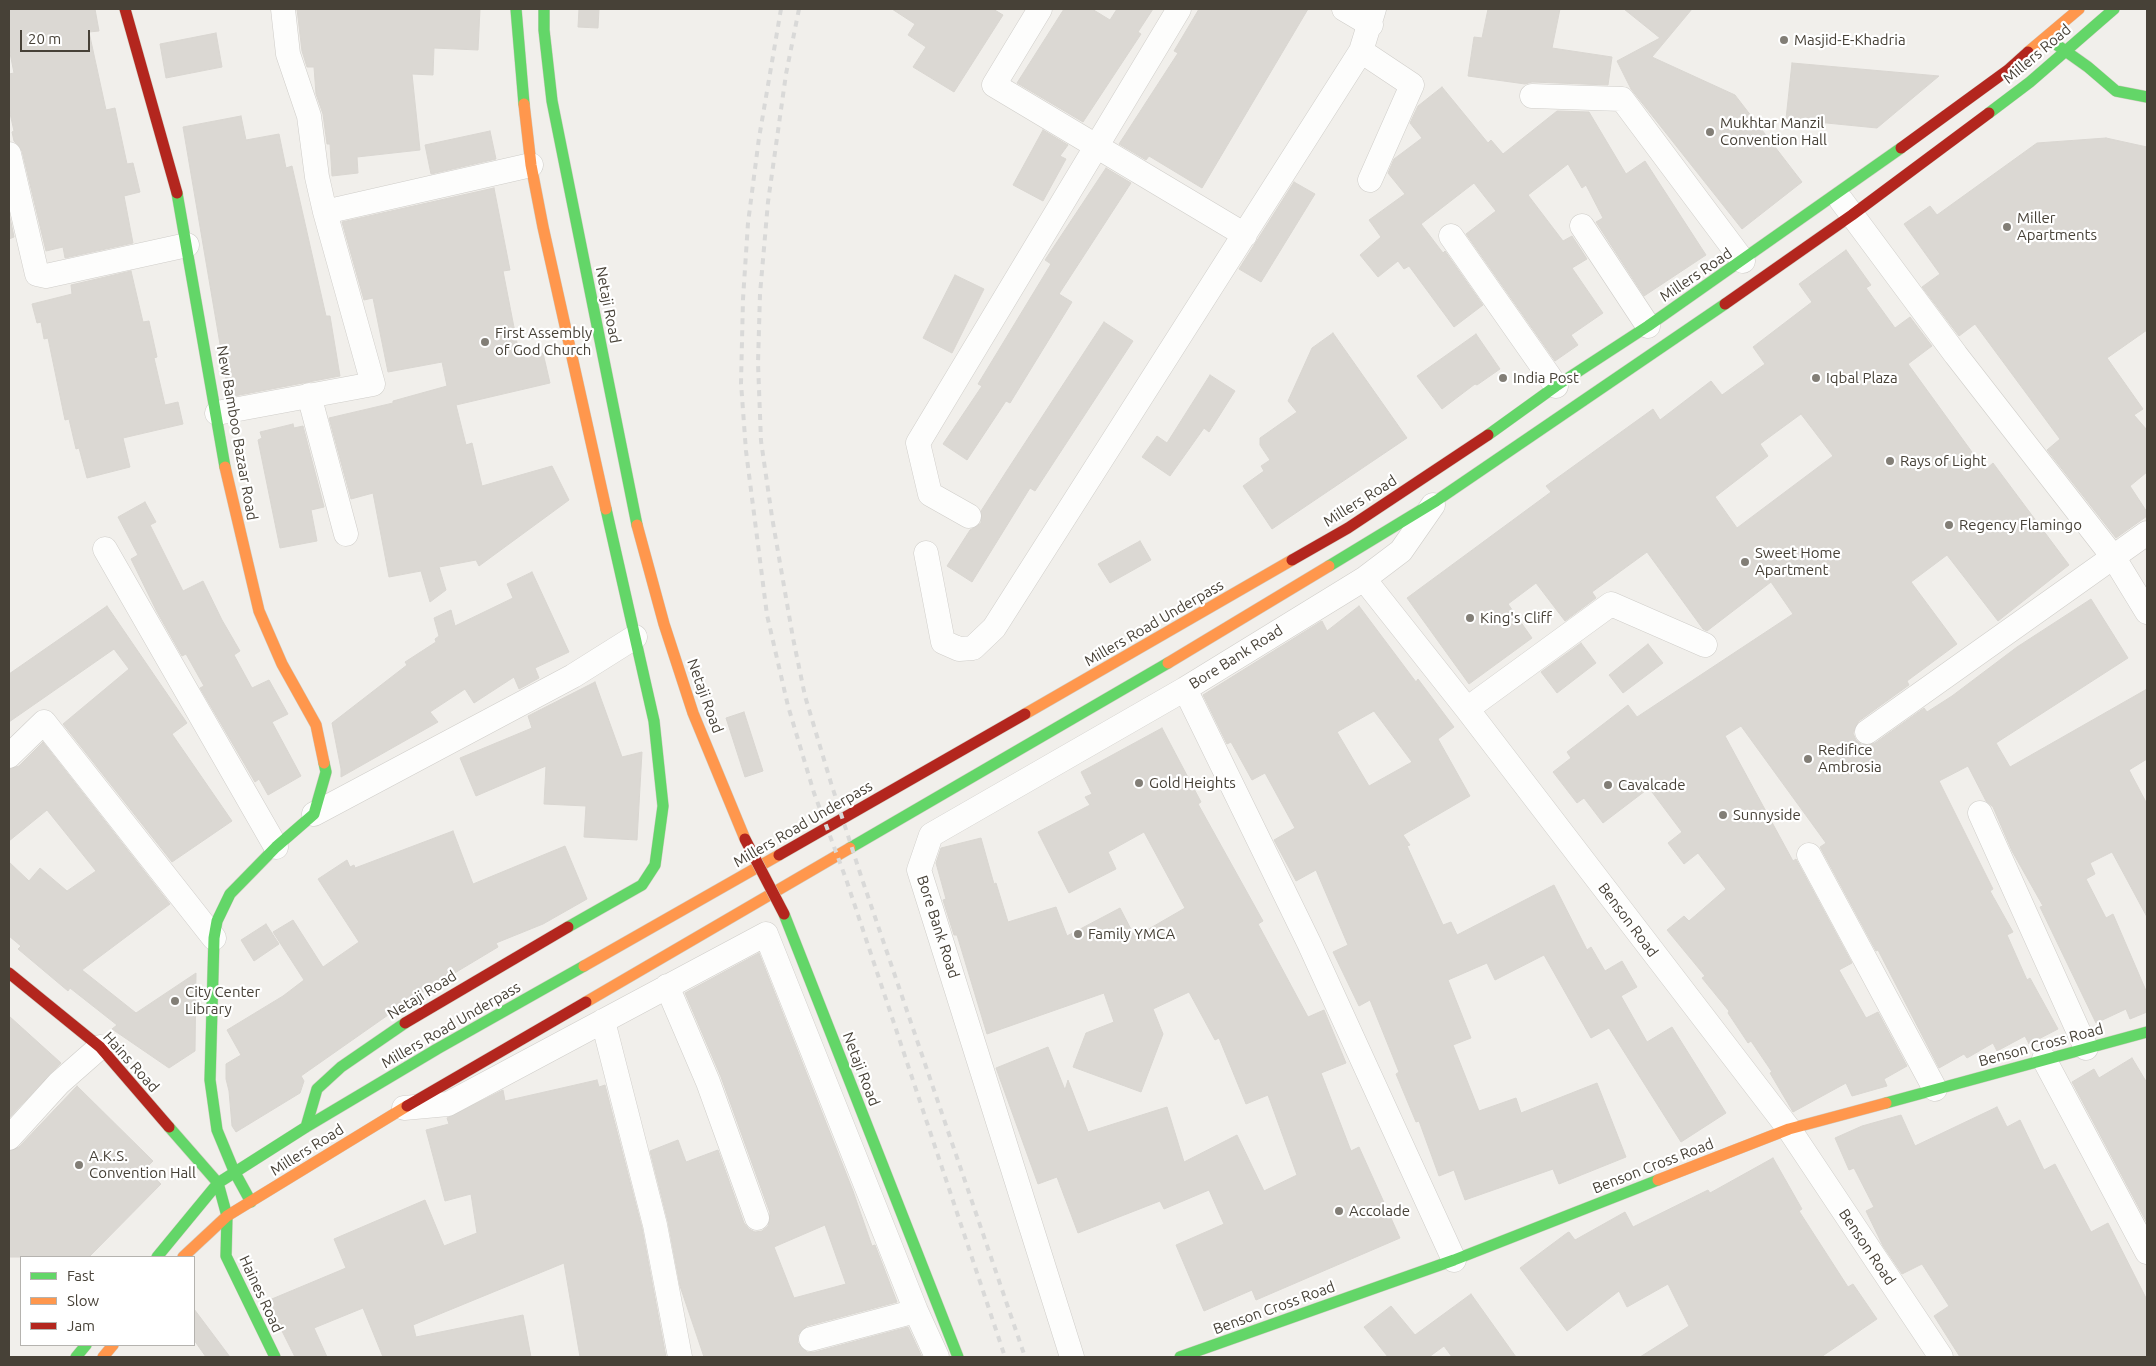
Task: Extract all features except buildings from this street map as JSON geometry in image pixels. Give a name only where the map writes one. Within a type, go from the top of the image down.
[{"type":"main road","name":"New Bamboo Bazaar Road","points":[[125,9],[179,201],[228,484],[259,611],[282,664],[316,725],[326,772],[314,814]]},
{"type":"main road","name":"Netaji Road","points":[[306,1127],[317,1089],[341,1067],[417,1014],[642,884],[655,865],[664,806],[654,721],[576,383],[531,165],[519,64],[516,9]]},
{"type":"main road","name":"Netaji Road","points":[[544,9],[544,30],[552,101],[634,516],[664,624],[694,713],[745,838],[784,914],[958,1357]]},
{"type":"main road","name":"Millers Road","points":[[1315,546],[1348,528],[1462,454],[1556,386],[1743,261],[2016,64],[2079,9]]},
{"type":"main road","name":"Millers Road","points":[[184,1256],[227,1216],[402,1108],[1195,648],[1436,502],[1664,347],[1852,214],[2030,82],[2064,50],[2114,9]]},
{"type":"main road","points":[[2047,37],[2088,67],[2116,91],[2147,97]]},
{"type":"main road","name":"Millers Road Underpass","points":[[157,1256],[218,1183],[248,1162],[437,1049],[1182,625],[1315,546]]},
{"type":"main road","points":[[251,1202],[234,1171],[217,1130],[210,1080],[214,938],[217,921],[230,894],[276,847],[314,814]]},
{"type":"main road","name":"Hains Road","points":[[10,978],[100,1047],[218,1183]]},
{"type":"main road","name":"Benson Cross Road","points":[[1180,1357],[1454,1260],[1789,1129],[2147,1032]]},
{"type":"main road","points":[[217,1130],[248,1162]]},
{"type":"main road","name":"Haines Road","points":[[218,1183],[227,1216],[226,1256],[274,1357]]},
{"type":"main road","points":[[76,1357],[85,1346]]},
{"type":"main road","points":[[103,1357],[112,1346]]},
{"type":"street","points":[[217,413],[373,384],[317,177],[309,116],[288,54],[283,9]]},
{"type":"street","points":[[1040,9],[994,85],[1244,235]]},
{"type":"street","points":[[969,516],[930,494],[918,443],[1179,9]]},
{"type":"street","points":[[926,553],[943,642],[960,649],[973,648],[994,628],[1361,52],[1372,17],[1344,9]]},
{"type":"street","points":[[1361,52],[1412,85],[1370,180]]},
{"type":"street","points":[[1532,96],[1622,100],[1743,261]]},
{"type":"street","points":[[9,154],[37,274],[46,276],[187,245]]},
{"type":"street","points":[[326,212],[531,165]]},
{"type":"street","points":[[1836,195],[1956,355],[2114,558],[2147,612]]},
{"type":"street","points":[[1582,226],[1648,326]]},
{"type":"street","points":[[1451,236],[1556,386]]},
{"type":"street","points":[[309,395],[346,534]]},
{"type":"street","points":[[1364,579],[1400,551],[1436,502]]},
{"type":"street","points":[[1867,732],[2147,533]]},
{"type":"street","points":[[106,549],[276,847]]},
{"type":"street","name":"Bore Bank Road","points":[[1072,1357],[919,870],[931,835],[1185,689],[1364,579]]},
{"type":"street","name":"Benson Road","points":[[1364,579],[1467,708],[1789,1129],[1941,1357]]},
{"type":"street","points":[[1467,708],[1611,604],[1705,645]]},
{"type":"street","points":[[314,814],[573,676],[635,637]]},
{"type":"street","points":[[1185,689],[1310,943],[1454,1260]]},
{"type":"street","points":[[9,756],[44,722],[214,938]]},
{"type":"street","points":[[1980,813],[2086,1048]]},
{"type":"street","points":[[1809,855],[1935,1089]]},
{"type":"street","points":[[402,1108],[448,1104],[766,934],[916,1311],[937,1357]]},
{"type":"street","points":[[667,986],[708,1082],[757,1218]]},
{"type":"street","points":[[603,1021],[654,1225],[680,1357]]},
{"type":"street","points":[[9,1138],[60,1083],[100,1047]]},
{"type":"street","points":[[2044,1059],[2147,1252]]},
{"type":"street","points":[[812,1339],[916,1311]]},
{"type":"railway","points":[[781,9],[759,138],[748,223],[743,299],[741,383],[746,451],[767,615],[788,706],[814,793],[846,879],[1005,1357]]},
{"type":"railway","points":[[799,9],[786,74],[768,202],[760,294],[758,363],[761,441],[772,517],[805,696],[831,783],[1025,1357]]},
{"type":"traffic: fast","points":[[516,9],[524,104]]},
{"type":"traffic: fast","points":[[544,9],[544,30],[552,101],[637,525]]},
{"type":"traffic: fast","points":[[1989,113],[2030,82],[2114,9]]},
{"type":"traffic: fast","points":[[2050,40],[2088,67],[2116,91],[2147,97]]},
{"type":"traffic: fast","points":[[1488,435],[1556,386],[1648,326],[1901,148]]},
{"type":"traffic: fast","points":[[177,193],[225,467]]},
{"type":"traffic: fast","points":[[1329,566],[1436,501],[1725,304]]},
{"type":"traffic: fast","points":[[568,927],[642,885],[655,865],[663,806],[654,721],[606,509]]},
{"type":"traffic: fast","points":[[850,848],[1168,663]]},
{"type":"traffic: fast","points":[[251,1202],[234,1171],[217,1130],[210,1080],[214,938],[217,921],[230,894],[276,847],[314,814],[326,772],[324,763]]},
{"type":"traffic: fast","points":[[784,914],[958,1357]]},
{"type":"traffic: fast","points":[[306,1127],[437,1049],[584,966]]},
{"type":"traffic: fast","points":[[218,1183],[306,1127],[317,1089],[341,1067],[405,1023]]},
{"type":"traffic: fast","points":[[1886,1103],[2147,1032]]},
{"type":"traffic: fast","points":[[169,1127],[218,1183],[227,1216],[226,1256],[275,1357]]},
{"type":"traffic: fast","points":[[1180,1357],[1454,1260],[1658,1180]]},
{"type":"traffic: fast","points":[[158,1256],[218,1183]]},
{"type":"traffic: fast","points":[[76,1357],[85,1346]]},
{"type":"traffic: slow","points":[[2028,52],[2079,9]]},
{"type":"traffic: slow","points":[[524,104],[531,165],[543,227],[606,509]]},
{"type":"traffic: slow","points":[[225,467],[259,611],[282,664],[316,725],[324,763]]},
{"type":"traffic: slow","points":[[637,525],[664,624],[693,713],[745,839]]},
{"type":"traffic: slow","points":[[1025,714],[1292,560]]},
{"type":"traffic: slow","points":[[1168,663],[1329,566]]},
{"type":"traffic: slow","points":[[586,1002],[850,848]]},
{"type":"traffic: slow","points":[[584,966],[779,855]]},
{"type":"traffic: slow","points":[[1658,1180],[1789,1129],[1886,1103]]},
{"type":"traffic: slow","points":[[184,1256],[227,1216],[407,1106]]},
{"type":"traffic: slow","points":[[103,1357],[112,1346]]},
{"type":"traffic: jam","points":[[125,9],[177,193]]},
{"type":"traffic: jam","points":[[1901,148],[2008,70],[2028,52]]},
{"type":"traffic: jam","points":[[1725,304],[1852,215],[1989,113]]},
{"type":"traffic: jam","points":[[1292,560],[1348,528],[1488,435]]},
{"type":"traffic: jam","points":[[779,855],[1025,714]]},
{"type":"traffic: jam","points":[[745,839],[784,914]]},
{"type":"traffic: jam","points":[[405,1023],[568,927]]},
{"type":"traffic: jam","points":[[9,973],[100,1047],[169,1127]]},
{"type":"traffic: jam","points":[[407,1106],[586,1002]]},
{"type":"place","name":"Masjid-E-Khadria","points":[[1784,40]]},
{"type":"place","name":"Mukhtar Manzil Convention Hall","points":[[1710,132]]},
{"type":"place","name":"Miller Apartments","points":[[2007,227]]},
{"type":"place","name":"First Assembly of God Church","points":[[485,342]]},
{"type":"place","name":"India Post","points":[[1503,378]]},
{"type":"place","name":"Iqbal Plaza","points":[[1816,378]]},
{"type":"place","name":"Rays of Light","points":[[1890,461]]},
{"type":"place","name":"Regency Flamingo","points":[[1949,525]]},
{"type":"place","name":"Sweet Home Apartment","points":[[1745,562]]},
{"type":"place","name":"King's Cliff","points":[[1470,618]]},
{"type":"place","name":"Redifice Ambrosia","points":[[1808,759]]},
{"type":"place","name":"Gold Heights","points":[[1139,783]]},
{"type":"place","name":"Cavalcade","points":[[1608,785]]},
{"type":"place","name":"Sunnyside","points":[[1723,815]]},
{"type":"place","name":"Family YMCA","points":[[1078,934]]},
{"type":"place","name":"City Center Library","points":[[175,1001]]},
{"type":"place","name":"A.K.S. Convention Hall","points":[[79,1165]]},
{"type":"place","name":"Accolade","points":[[1339,1211]]}]
